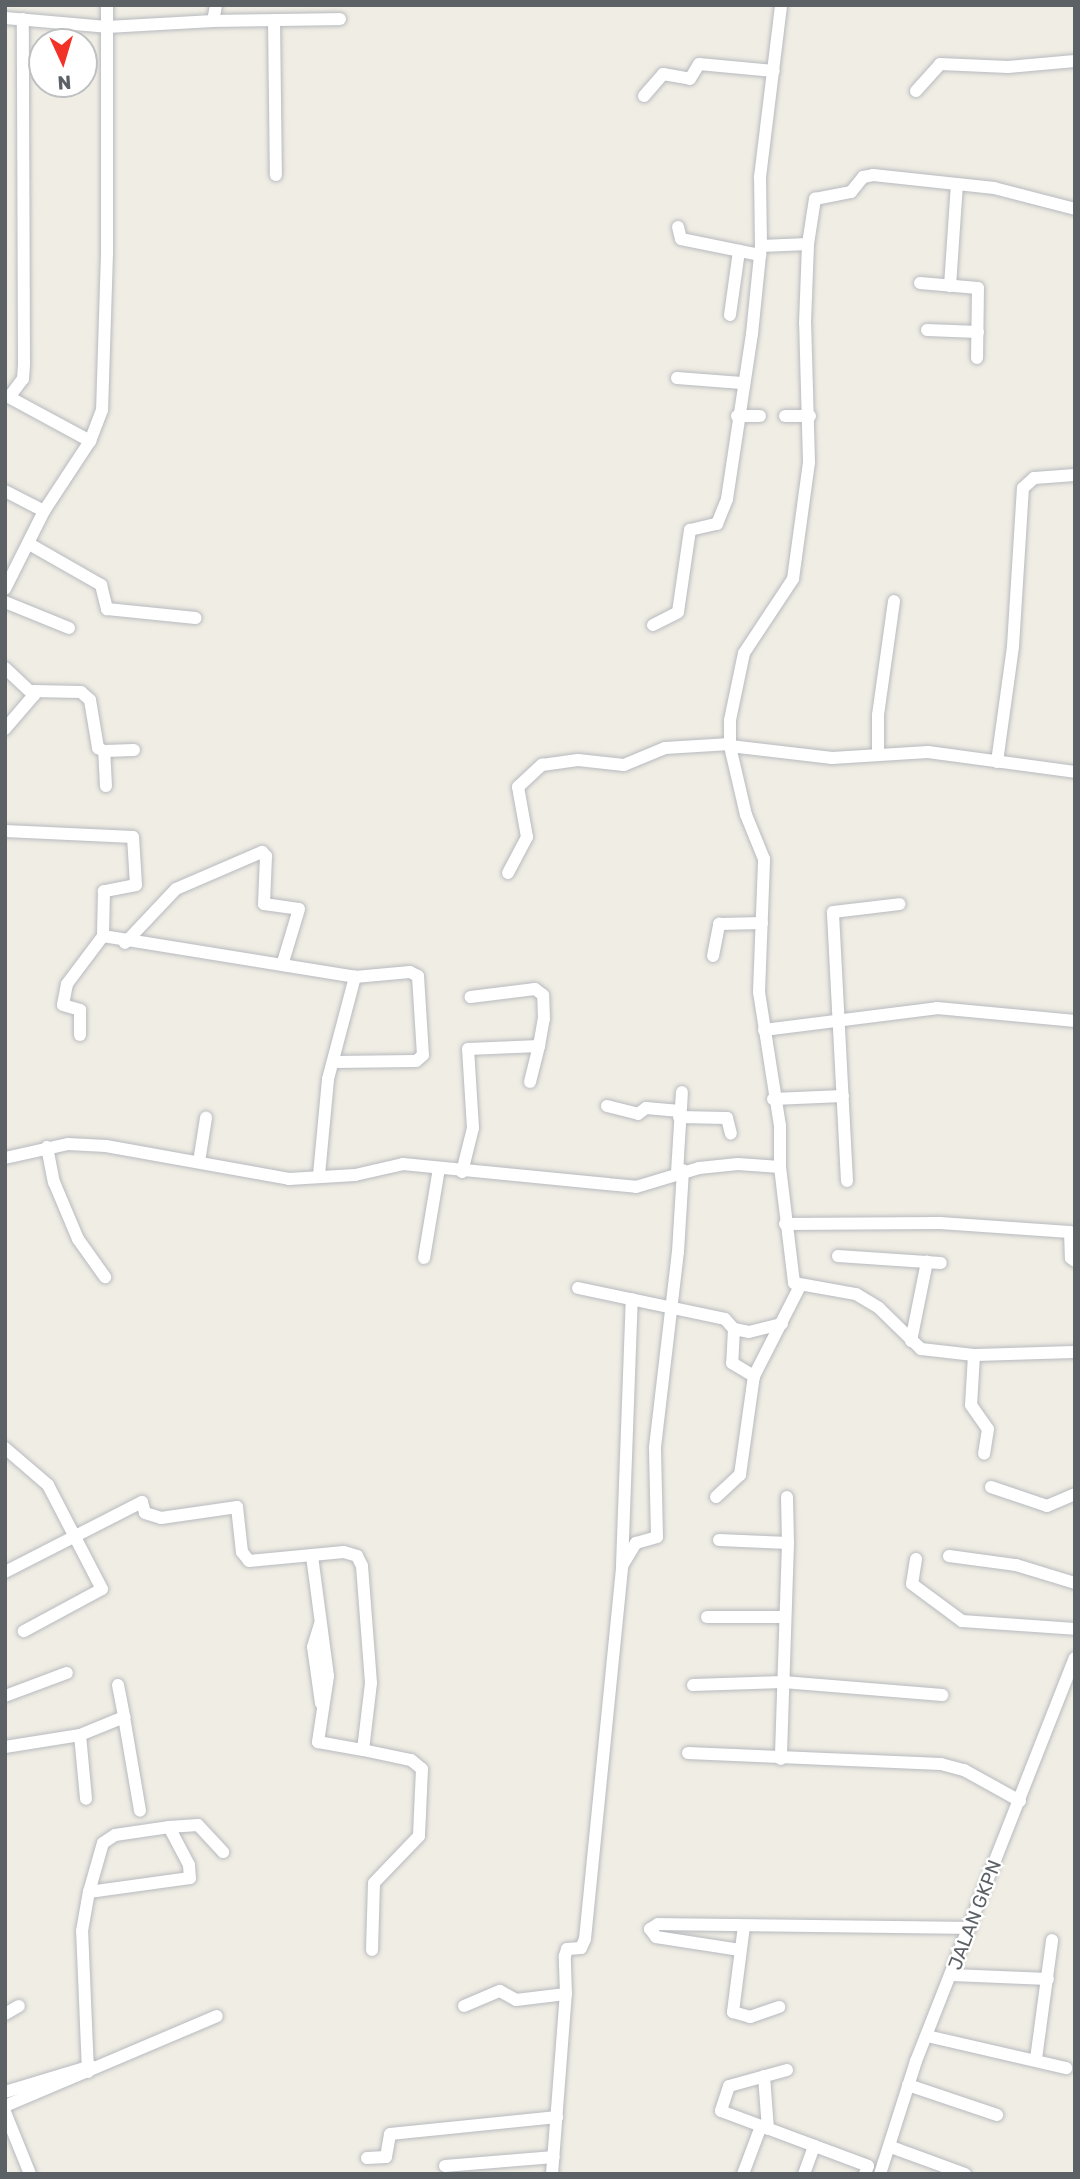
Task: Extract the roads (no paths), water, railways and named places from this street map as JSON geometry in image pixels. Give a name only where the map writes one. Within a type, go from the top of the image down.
[{"type":"street","points":[[5,589],[31,545],[44,511],[90,440],[105,400],[107,5]]},
{"type":"street","points":[[216,5],[216,21]]},
{"type":"street","points":[[311,5],[311,19]]},
{"type":"street","points":[[653,625],[678,612],[690,530],[717,524],[723,515],[760,251],[760,177],[781,5]]},
{"type":"street","points":[[5,18],[107,27],[216,21],[340,19]]},
{"type":"street","points":[[23,19],[24,364],[23,379],[8,395],[90,440]]},
{"type":"street","points":[[274,20],[276,175]]},
{"type":"street","points":[[916,91],[940,64],[1008,67],[1075,61]]},
{"type":"street","points":[[644,96],[663,74],[691,79],[699,64],[774,71]]},
{"type":"street","points":[[1075,209],[957,184],[873,175],[863,177],[851,192],[817,195],[808,244],[804,352],[810,416],[793,579],[744,653],[730,720],[730,745],[746,815],[764,859],[759,992],[773,1099],[780,1126],[785,1224],[794,1283],[856,1294],[879,1308],[921,1349],[974,1355],[1075,1352]]},
{"type":"street","points":[[950,286],[957,184]]},
{"type":"street","points":[[678,227],[681,239],[739,251],[760,251],[808,244]]},
{"type":"street","points":[[730,315],[739,251]]},
{"type":"street","points":[[920,283],[978,288],[977,358]]},
{"type":"street","points":[[927,330],[978,332]]},
{"type":"street","points":[[677,377],[743,383]]},
{"type":"street","points":[[737,416],[760,416]]},
{"type":"street","points":[[785,416],[810,416]]},
{"type":"street","points":[[997,762],[1013,646],[1023,488],[1034,478],[1075,475]]},
{"type":"street","points":[[5,491],[44,511]]},
{"type":"street","points":[[31,545],[101,584],[107,609],[196,618]]},
{"type":"street","points":[[878,752],[878,715],[894,601]]},
{"type":"street","points":[[5,602],[69,628]]},
{"type":"street","points":[[5,668],[33,691],[81,692],[90,700],[98,748],[104,751],[134,750]]},
{"type":"street","points":[[5,729],[32,700],[33,691]]},
{"type":"street","points":[[508,873],[527,837],[518,787],[542,765],[578,760],[624,765],[689,743],[730,745],[832,758],[878,752],[928,752],[1075,772]]},
{"type":"street","points":[[104,751],[107,786]]},
{"type":"street","points":[[5,831],[133,837],[136,885],[104,891],[103,936],[67,984],[62,1003],[80,1010],[80,1035]]},
{"type":"street","points":[[125,943],[176,889],[262,852],[266,856],[264,904],[299,909],[283,962]]},
{"type":"street","points":[[846,1181],[833,912],[900,904]]},
{"type":"street","points":[[713,956],[719,924],[762,923]]},
{"type":"street","points":[[103,936],[125,943],[224,959],[283,962],[355,977],[410,972],[418,976],[423,1055],[416,1061],[334,1062]]},
{"type":"street","points":[[319,1175],[328,1079],[355,977]]},
{"type":"street","points":[[470,997],[540,992],[544,1019],[530,1082]]},
{"type":"street","points":[[764,1030],[937,1008],[1075,1021]]},
{"type":"street","points":[[462,1172],[473,1128],[468,1049],[539,1046]]},
{"type":"street","points":[[622,1566],[636,1543],[657,1536],[653,1477],[670,1306],[680,1171],[682,1092]]},
{"type":"street","points":[[773,1099],[843,1096]]},
{"type":"street","points":[[607,1106],[638,1114],[646,1108],[727,1118],[731,1134]]},
{"type":"street","points":[[199,1162],[206,1118]]},
{"type":"street","points":[[5,1158],[47,1147],[106,1146],[289,1179],[319,1175],[355,1175],[388,1164],[636,1187],[680,1171],[738,1164],[780,1167]]},
{"type":"street","points":[[47,1147],[54,1182],[79,1239],[105,1277]]},
{"type":"street","points":[[424,1258],[439,1168]]},
{"type":"street","points":[[785,1224],[940,1223],[1070,1232],[1070,1258],[1075,1261]]},
{"type":"street","points":[[838,1256],[934,1262],[911,1341]]},
{"type":"street","points":[[716,1497],[740,1475],[754,1376],[800,1286]]},
{"type":"street","points":[[578,1288],[725,1319],[734,1329],[749,1332],[782,1324]]},
{"type":"street","points":[[552,2174],[554,2117],[566,1994],[566,1950],[580,1949],[585,1939],[622,1566],[632,1299]]},
{"type":"street","points":[[734,1329],[732,1363],[754,1376]]},
{"type":"street","points":[[974,1355],[971,1405],[974,1416],[988,1429],[984,1454]]},
{"type":"street","points":[[5,1448],[48,1485],[102,1588],[24,1631]]},
{"type":"street","points":[[991,1487],[1047,1506],[1075,1494]]},
{"type":"street","points":[[781,1759],[787,1497]]},
{"type":"street","points":[[5,1572],[142,1502],[145,1513],[161,1518],[237,1507],[242,1552],[249,1562],[351,1553],[362,1566],[371,1683],[363,1751]]},
{"type":"street","points":[[719,1540],[788,1543]]},
{"type":"street","points":[[312,1556],[328,1676],[321,1704],[320,1745],[411,1760],[422,1769],[419,1836],[374,1883],[372,1950]]},
{"type":"street","points":[[949,1556],[1016,1564],[1075,1583]]},
{"type":"street","points":[[916,1559],[912,1584],[962,1621],[1075,1629]]},
{"type":"street","points":[[707,1617],[785,1617]]},
{"type":"street","name":"JALAN GKPN","points":[[880,2174],[891,2147],[908,2085],[1075,1658]]},
{"type":"street","points":[[5,1696],[67,1673]]},
{"type":"street","points":[[693,1685],[783,1682],[942,1695]]},
{"type":"street","points":[[118,1685],[140,1811]]},
{"type":"street","points":[[5,1747],[80,1735],[124,1717]]},
{"type":"street","points":[[80,1735],[86,1799]]},
{"type":"street","points":[[688,1753],[942,1764],[964,1770],[1020,1801]]},
{"type":"street","points":[[89,2068],[82,1931],[89,1892],[103,1843],[115,1835],[198,1825],[223,1852]]},
{"type":"street","points":[[89,1892],[190,1878],[189,1864],[169,1827]]},
{"type":"street","points":[[740,1950],[656,1937],[650,1928],[658,1924],[970,1928]]},
{"type":"street","points":[[744,1926],[733,2012],[750,2017],[779,2007]]},
{"type":"street","points":[[1036,2059],[1052,1940]]},
{"type":"street","points":[[952,1975],[1048,1979]]},
{"type":"street","points":[[464,2006],[500,1991],[516,2000],[566,1994]]},
{"type":"street","points":[[5,2014],[19,2006]]},
{"type":"street","points":[[5,2106],[217,2015]]},
{"type":"street","points":[[927,2036],[1066,2068]]},
{"type":"street","points":[[5,2092],[89,2068]]},
{"type":"street","points":[[787,2070],[729,2086],[721,2111],[868,2166],[865,2174]]},
{"type":"street","points":[[743,2174],[764,2127],[764,2076]]},
{"type":"street","points":[[908,2085],[997,2115]]},
{"type":"street","points":[[5,2112],[30,2174]]},
{"type":"street","points":[[367,2158],[386,2157],[390,2134],[554,2117]]},
{"type":"street","points":[[804,2174],[814,2146]]},
{"type":"street","points":[[891,2147],[965,2174]]},
{"type":"street","points":[[445,2166],[551,2157]]}]
